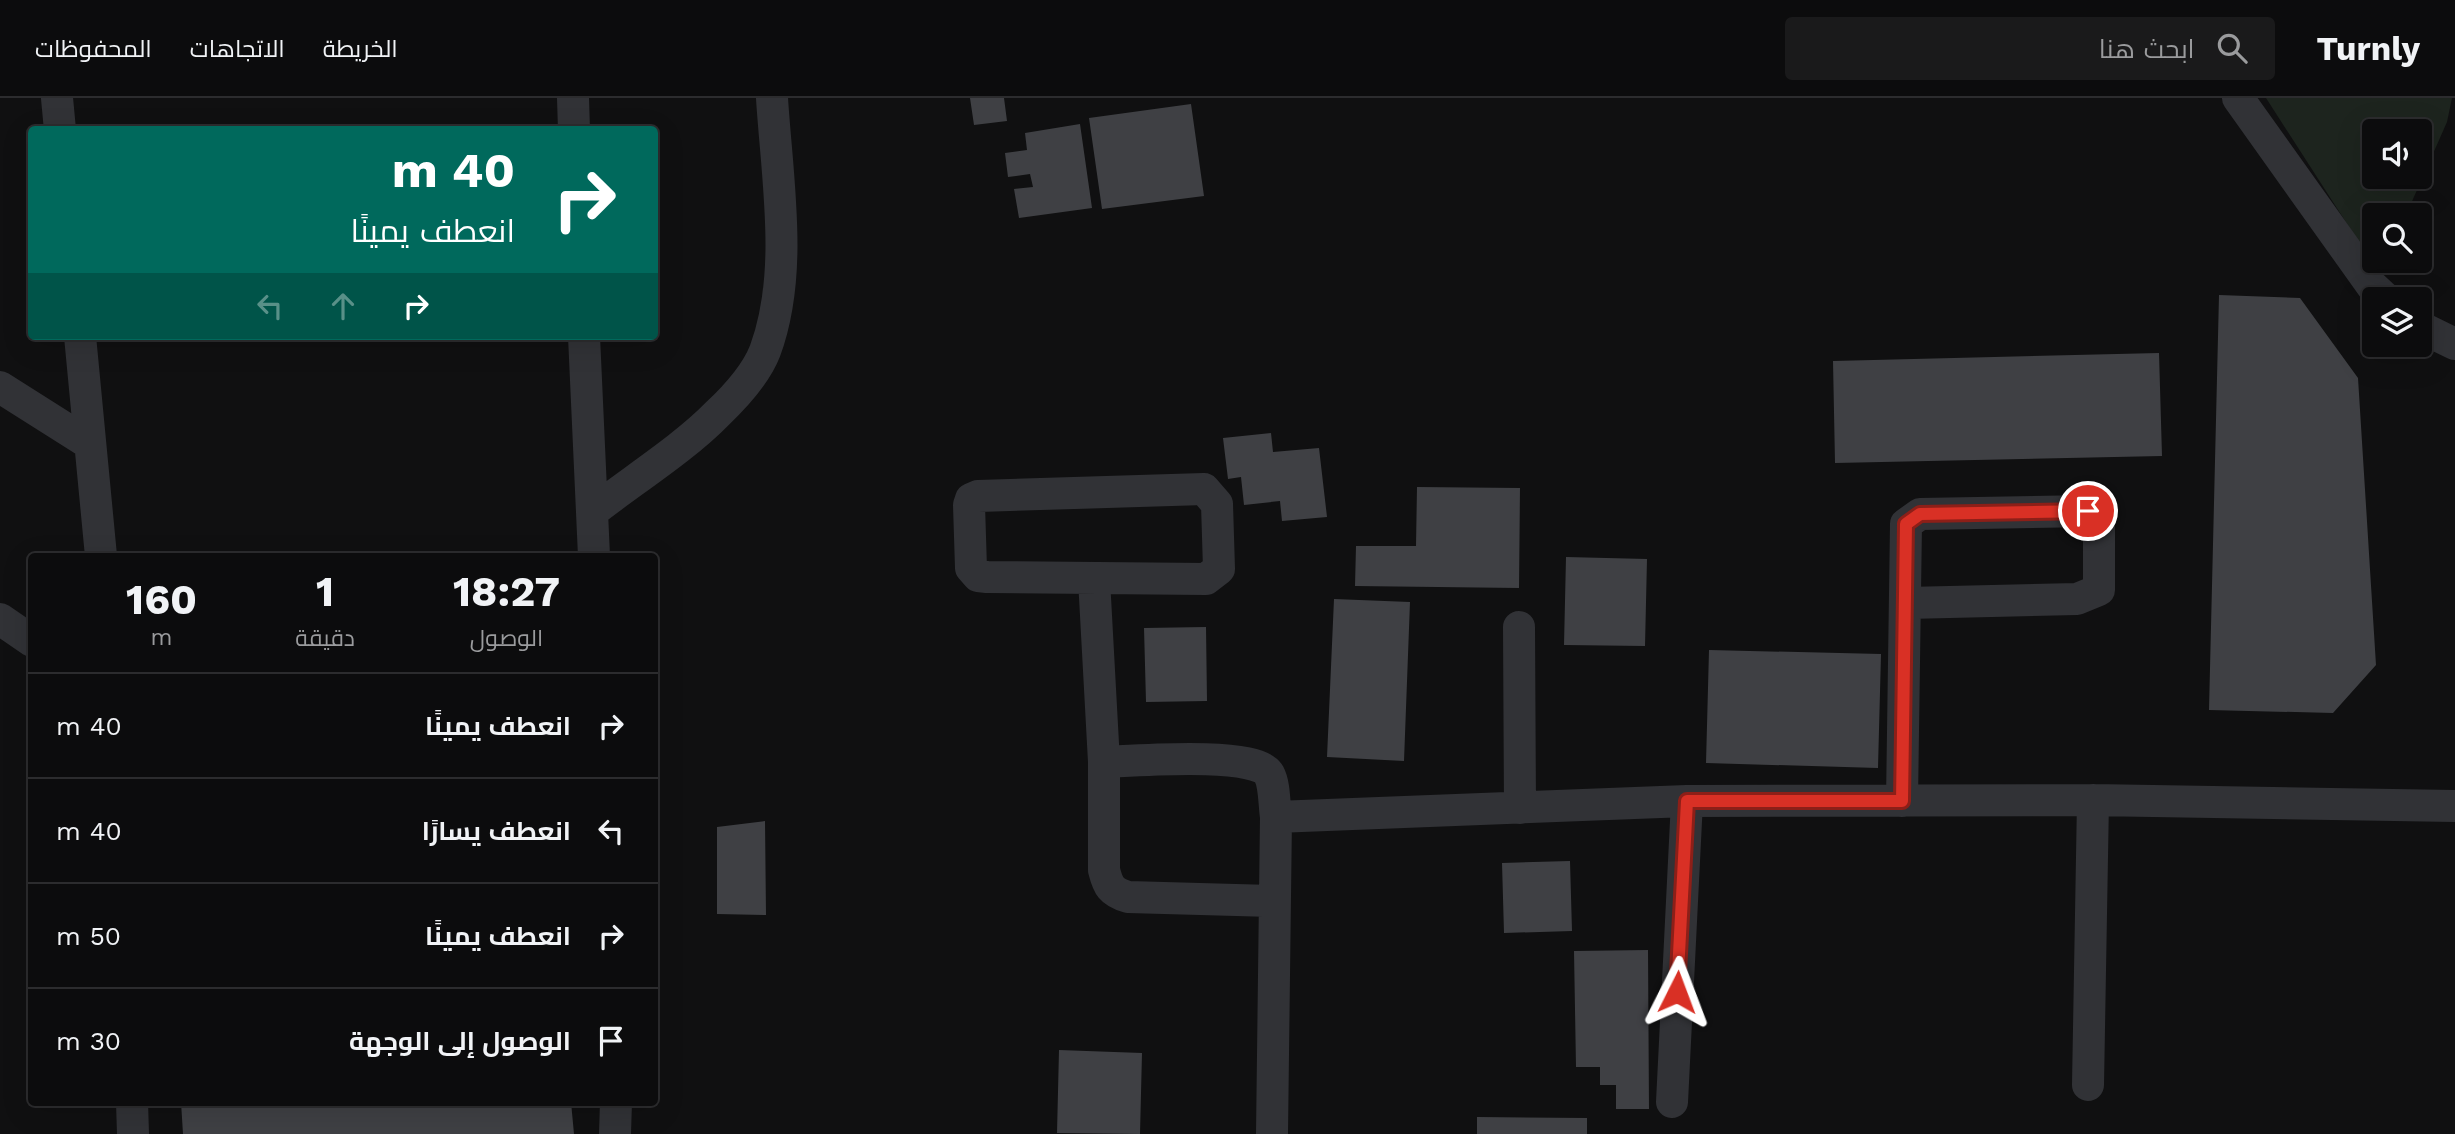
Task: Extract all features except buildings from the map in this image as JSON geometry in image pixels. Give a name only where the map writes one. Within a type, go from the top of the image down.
[{"type":"street","points":[[57,98],[60,126]]},
{"type":"street","points":[[573,98],[574,126]]},
{"type":"street","points":[[592,512],[716,415],[749,377],[764,353],[774,321],[781,265],[772,98]]},
{"type":"street","points":[[2238,98],[2373,287]]},
{"type":"street","points":[[2432,333],[2455,344]]},
{"type":"street","points":[[80,340],[101,553]]},
{"type":"street","points":[[584,340],[594,553]]},
{"type":"street","points":[[0,387],[90,444]]},
{"type":"street","points":[[1204,489],[1213,495],[1217,504],[1219,569],[1206,579],[1094,579],[978,576],[971,568],[971,499],[1204,489]]},
{"type":"street","points":[[1902,801],[1907,603],[1906,524],[1920,514],[2088,511],[2096,519],[2099,527],[2099,590],[2089,596],[2077,599],[1907,603]]},
{"type":"street","points":[[1094,579],[1104,762],[1104,870],[1108,886],[1116,894],[1128,897],[1274,901]]},
{"type":"street","points":[[0,619],[28,638]]},
{"type":"street","points":[[1519,627],[1520,808]]},
{"type":"street","points":[[1104,762],[1237,760],[1261,765],[1270,775],[1276,817],[1272,1134]]},
{"type":"street","points":[[1276,817],[1687,801],[2093,800],[2455,806]]},
{"type":"street","points":[[2088,1085],[2093,800]]},
{"type":"street","points":[[1672,1102],[1687,801]]},
{"type":"street","points":[[132,1106],[133,1134]]},
{"type":"street","points":[[615,1134],[616,1106]]},
{"type":"shaded area","points":[[2266,98],[2452,98],[2447,122],[2432,156],[2432,119],[2362,119],[2362,189],[2417,189],[2411,203],[2362,203],[2362,247]]},
{"type":"route","points":[[1677,992],[1687,801],[1902,801],[1907,603],[1906,524],[1911,518],[1920,514],[2088,511]]}]
